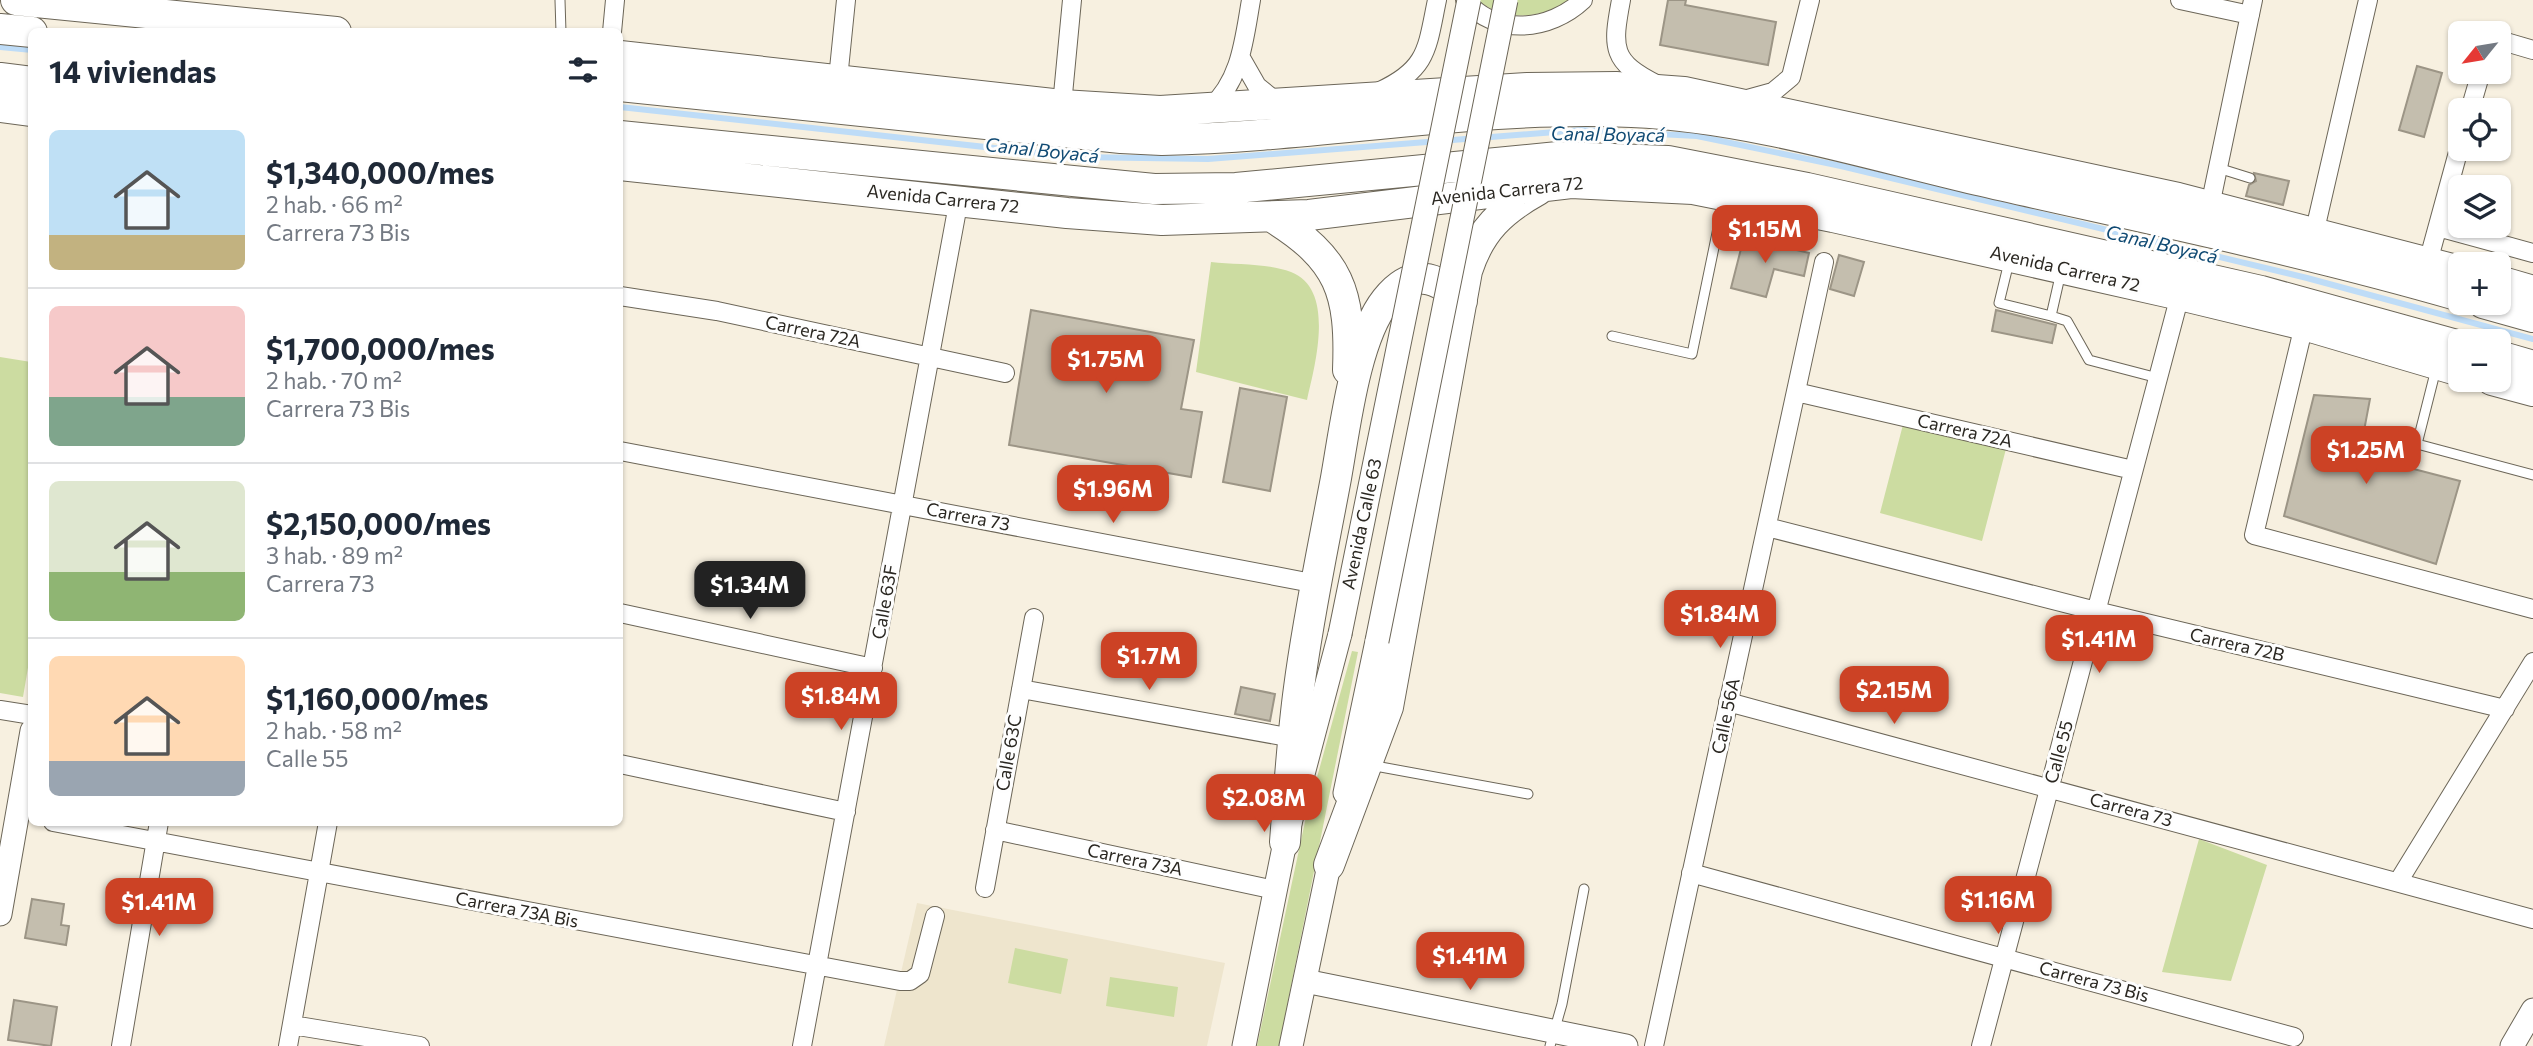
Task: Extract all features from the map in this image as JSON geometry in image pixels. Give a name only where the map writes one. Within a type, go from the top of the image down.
[{"type":"highway","points":[[16,0],[277,28]]},
{"type":"highway","points":[[0,29],[28,32]]},
{"type":"highway","points":[[623,56],[1062,105],[1136,110],[1209,109],[1527,88],[1616,87],[1671,90],[1739,101],[2210,206],[2267,214],[2314,234],[2448,268]]},
{"type":"highway","points":[[0,78],[28,82]]},
{"type":"highway","points":[[623,86],[1121,138],[1163,140],[1569,111],[1635,112],[1718,122],[2291,250],[2448,293]]},
{"type":"highway","points":[[1569,111],[1616,87]]},
{"type":"highway","points":[[1527,88],[1569,111]]},
{"type":"highway","points":[[0,107],[28,110]]},
{"type":"highway","name":"Avenida Carrera 72","points":[[623,144],[752,148],[1154,189],[1250,187],[1558,157],[1638,159],[1715,168],[1950,220],[2044,259],[2304,325],[2448,368]]},
{"type":"highway","name":"Avenida Carrera 72","points":[[623,145],[825,186],[1118,218],[1211,221],[1272,217],[1546,185],[1643,185],[1725,194],[1967,247],[2262,291],[2448,343]]},
{"type":"highway","points":[[752,148],[825,186]]},
{"type":"highway","points":[[1990,157],[2043,195]]},
{"type":"highway","points":[[1329,865],[1359,763],[1388,708],[1471,258],[1488,226],[1514,204],[1546,185]]},
{"type":"highway","points":[[1272,217],[1301,235],[1319,251],[1341,284],[1349,330],[1346,423]]},
{"type":"highway","points":[[1950,220],[1967,247]]},
{"type":"highway","points":[[1285,842],[1293,738],[1317,584],[1346,423],[1365,348],[1388,298],[1399,288],[1423,277],[1437,280],[1462,301]]},
{"type":"highway","points":[[2511,285],[2533,291]]},
{"type":"highway","points":[[2262,291],[2304,325]]},
{"type":"highway","points":[[2511,311],[2533,317]]},
{"type":"highway","points":[[2511,360],[2533,366]]},
{"type":"highway","points":[[2511,385],[2533,391]]},
{"type":"main road","name":"Avenida Calle 63","points":[[1244,1046],[1285,842],[1340,634],[1467,0]]},
{"type":"main road","name":"Avenida Calle 63","points":[[1359,763],[1377,641],[1506,0]]},
{"type":"main road","points":[[0,914],[4,865],[24,817],[28,774]]},
{"type":"main road","points":[[1291,1046],[1329,865]]},
{"type":"main road","points":[[1305,981],[1552,1039],[1626,1046]]},
{"type":"main road","points":[[2512,1046],[2533,1010]]},
{"type":"street","points":[[612,28],[615,0]]},
{"type":"street","points":[[838,79],[846,0]]},
{"type":"street","points":[[1062,105],[1072,0]]},
{"type":"street","points":[[1209,109],[1229,87],[1241,58],[1251,0]]},
{"type":"street","points":[[1365,97],[1406,77],[1421,62],[1437,0]]},
{"type":"street","points":[[1467,0],[1474,11],[1490,20],[1521,26],[1556,20],[1583,0]]},
{"type":"street","points":[[1622,0],[1614,45],[1618,54],[1639,75],[1671,90]]},
{"type":"street","points":[[1739,101],[1773,92],[1791,77],[1810,0]]},
{"type":"street","points":[[2180,0],[2251,8],[2210,206]]},
{"type":"street","points":[[2314,234],[2368,0]]},
{"type":"street","points":[[2511,44],[2533,50]]},
{"type":"street","points":[[1241,58],[1257,86],[1281,104]]},
{"type":"street","points":[[2428,262],[2456,161]]},
{"type":"street","name":"Calle 63F","points":[[802,1046],[959,199]]},
{"type":"street","points":[[2438,227],[2533,253]]},
{"type":"street","name":"Calle 56A","points":[[1654,1046],[1824,262]]},
{"type":"street","name":"Calle 55","points":[[1981,1046],[2180,295]]},
{"type":"street","name":"Carrera 72A","points":[[623,296],[717,311],[1005,373]]},
{"type":"street","points":[[2304,325],[2254,535],[2533,609]]},
{"type":"street","name":"Carrera 72A","points":[[1796,392],[2133,470]]},
{"type":"street","name":"Carrera 73","points":[[623,452],[1317,584]]},
{"type":"street","name":"Carrera 72B","points":[[1767,527],[2096,611],[2505,709]]},
{"type":"street","points":[[623,614],[873,668]]},
{"type":"street","name":"Calle 63C","points":[[985,888],[1034,618]]},
{"type":"street","points":[[2398,882],[2533,662]]},
{"type":"street","points":[[1021,689],[1293,738]]},
{"type":"street","name":"Carrera 73","points":[[1728,702],[2533,919]]},
{"type":"street","points":[[0,710],[28,714]]},
{"type":"street","points":[[623,765],[846,812]]},
{"type":"street","name":"Carrera 73A Bis","points":[[100,826],[158,831],[319,873],[900,981],[910,981],[920,974],[935,916]]},
{"type":"street","points":[[288,1046],[327,826]]},
{"type":"street","name":"Carrera 73A","points":[[995,830],[1275,890]]},
{"type":"street","points":[[121,1046],[158,831]]},
{"type":"street","name":"Carrera 73 Bis","points":[[1691,873],[2294,1037]]},
{"type":"street","points":[[292,1025],[420,1046]]},
{"type":"lane","points":[[561,0],[561,28]]},
{"type":"lane","points":[[2218,168],[2250,178]]},
{"type":"lane","points":[[1612,336],[1692,354],[1725,194]]},
{"type":"lane","points":[[2044,259],[1999,303],[2067,321],[2089,360],[2158,378]]},
{"type":"lane","points":[[2044,259],[2051,316]]},
{"type":"lane","points":[[2448,370],[2417,444],[2533,475]]},
{"type":"lane","points":[[1359,763],[1528,794]]},
{"type":"lane","points":[[1552,1039],[1562,1004],[1584,889]]},
{"type":"shaded area","points":[[917,903],[1225,963],[1207,1046],[884,1046]]},
{"type":"green space","points":[[1477,0],[1573,0],[1537,14],[1513,15]]},
{"type":"green space","points":[[1211,262],[1272,267],[1291,272],[1305,281],[1314,294],[1319,329],[1307,400],[1196,372]]},
{"type":"green space","points":[[0,357],[28,362],[28,668],[23,697],[0,693]]},
{"type":"green space","points":[[1905,417],[2007,445],[1982,541],[1880,513]]},
{"type":"green space","points":[[1352,651],[1358,652],[1279,1046],[1257,1046],[1306,817]]},
{"type":"green space","points":[[2199,839],[2267,865],[2231,981],[2162,972]]},
{"type":"green space","points":[[1015,948],[1068,959],[1061,994],[1008,983]]},
{"type":"green space","points":[[1110,977],[1178,987],[1174,1017],[1106,1006]]},
{"type":"building","points":[[1668,0],[1686,0],[1685,5],[1776,22],[1768,65],[1660,45]]},
{"type":"building","points":[[2417,66],[2442,73],[2424,137],[2399,130]]},
{"type":"building","points":[[2254,173],[2289,181],[2283,205],[2246,196],[2249,185],[2256,181]]},
{"type":"building","points":[[1744,237],[1809,253],[1804,276],[1774,269],[1766,297],[1731,288]]},
{"type":"building","points":[[1839,255],[1864,262],[1854,296],[1830,289]]},
{"type":"building","points":[[1031,310],[1194,340],[1181,409],[1202,412],[1191,477],[1009,445]]},
{"type":"building","points":[[1996,310],[2056,325],[2052,343],[1992,331]]},
{"type":"building","points":[[1240,388],[1287,397],[1270,491],[1223,482]]},
{"type":"building","points":[[2314,395],[2370,399],[2363,436],[2377,436],[2375,459],[2460,481],[2436,564],[2284,516]]},
{"type":"building","points":[[1241,687],[1275,694],[1270,721],[1235,714]]},
{"type":"building","points":[[32,899],[64,904],[61,925],[69,926],[66,945],[25,938]]},
{"type":"building","points":[[14,1000],[57,1007],[51,1046],[8,1040]]},
{"type":"waterway","name":"Canal Boyacá","points":[[0,47],[28,50]]},
{"type":"waterway","name":"Canal Boyacá","points":[[623,107],[1076,157],[1208,159],[1581,130],[1697,136],[1841,166],[2307,278],[2533,339]]}]
